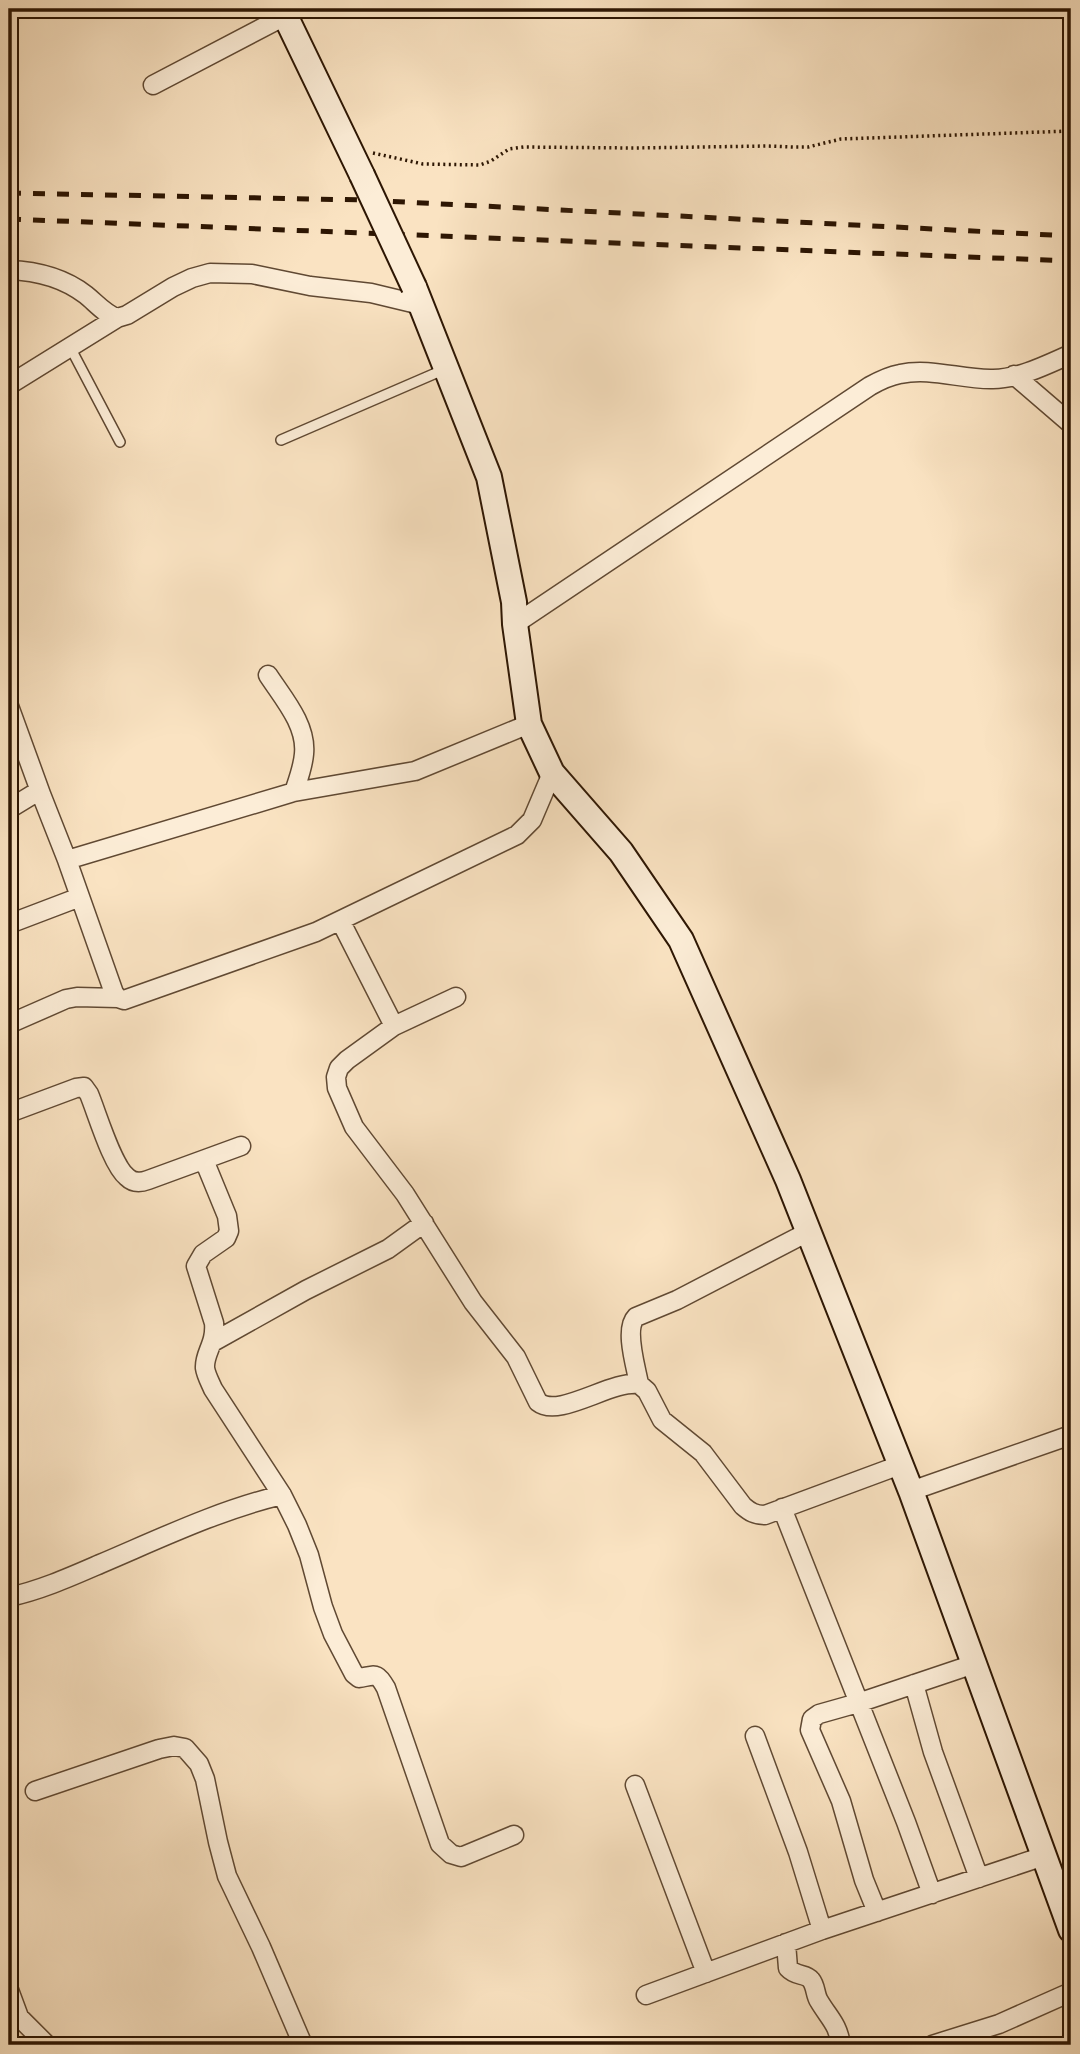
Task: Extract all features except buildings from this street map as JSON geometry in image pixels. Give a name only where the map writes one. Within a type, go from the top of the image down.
[{"type":"street","points":[[153,85],[284,12],[418,296],[489,477],[514,602],[529,724],[552,773],[621,852],[681,940],[788,1180],[911,1491],[1071,1930]]},
{"type":"street","points":[[9,270],[48,276],[68,284],[117,318]]},
{"type":"street","points":[[9,385],[117,318],[127,315],[173,287],[210,273],[253,274],[310,286],[418,296]]},
{"type":"street","points":[[515,624],[870,386],[901,374],[916,372],[996,379],[1071,354]]},
{"type":"street","points":[[1014,375],[1071,424]]},
{"type":"street","points":[[268,675],[294,715],[303,741],[304,754],[294,792]]},
{"type":"street","points":[[9,706],[118,998]]},
{"type":"street","points":[[67,860],[294,792],[415,771],[529,724]]},
{"type":"street","points":[[9,1024],[66,999],[76,997],[124,1000],[341,922],[523,832],[537,811],[552,773]]},
{"type":"street","points":[[9,808],[32,795],[41,794]]},
{"type":"street","points":[[9,924],[80,897]]},
{"type":"street","points":[[341,922],[394,1026]]},
{"type":"street","points":[[456,996],[394,1026],[347,1059],[339,1068],[335,1077],[337,1088],[354,1127],[405,1194],[473,1302],[516,1357],[542,1405],[555,1407],[623,1384],[639,1384]]},
{"type":"street","points":[[9,1112],[82,1087],[89,1094],[120,1170],[130,1180],[141,1182],[241,1146]]},
{"type":"street","points":[[204,1160],[227,1216],[229,1231],[226,1238],[198,1259],[196,1266],[214,1324],[213,1342],[205,1363],[205,1372],[213,1389],[282,1495],[297,1525],[333,1634],[354,1674],[359,1678],[376,1675],[386,1688],[440,1844],[450,1854],[461,1857],[514,1835]]},
{"type":"street","points":[[213,1342],[306,1290],[388,1249],[424,1223]]},
{"type":"street","points":[[808,1232],[677,1300],[636,1317],[632,1321],[630,1331],[639,1384],[647,1391],[662,1420],[703,1453],[743,1506],[757,1515],[765,1515],[900,1465]]},
{"type":"street","points":[[911,1491],[1071,1436]]},
{"type":"street","points":[[9,1597],[54,1584],[179,1530],[250,1503],[282,1495]]},
{"type":"street","points":[[782,1508],[932,1894]]},
{"type":"street","points":[[877,1912],[864,1880],[841,1801],[810,1730],[812,1719],[819,1714],[974,1664]]},
{"type":"street","points":[[914,1684],[933,1752],[979,1878]]},
{"type":"street","points":[[755,1736],[798,1852],[822,1930]]},
{"type":"street","points":[[34,1791],[159,1749],[174,1746],[185,1748],[199,1764],[205,1779],[228,1876],[303,2045]]},
{"type":"street","points":[[635,1785],[706,1973]]},
{"type":"street","points":[[646,1995],[822,1930],[1044,1856]]},
{"type":"street","points":[[786,1943],[788,1968],[796,1975],[806,1976],[811,1980],[817,1998],[837,2027],[841,2045]]},
{"type":"street","points":[[9,1990],[19,2017],[47,2045]]},
{"type":"street","points":[[932,2045],[999,2024],[1071,1992]]},
{"type":"lane","points":[[70,347],[120,442]]},
{"type":"lane","points":[[281,440],[446,369]]},
{"type":"path","points":[[349,147],[423,164],[480,164],[491,161],[509,149],[524,146],[794,147],[853,139],[1071,131]]},
{"type":"railway","points":[[9,193],[364,200],[1071,236]]},
{"type":"railway","points":[[9,219],[1071,261]]}]
